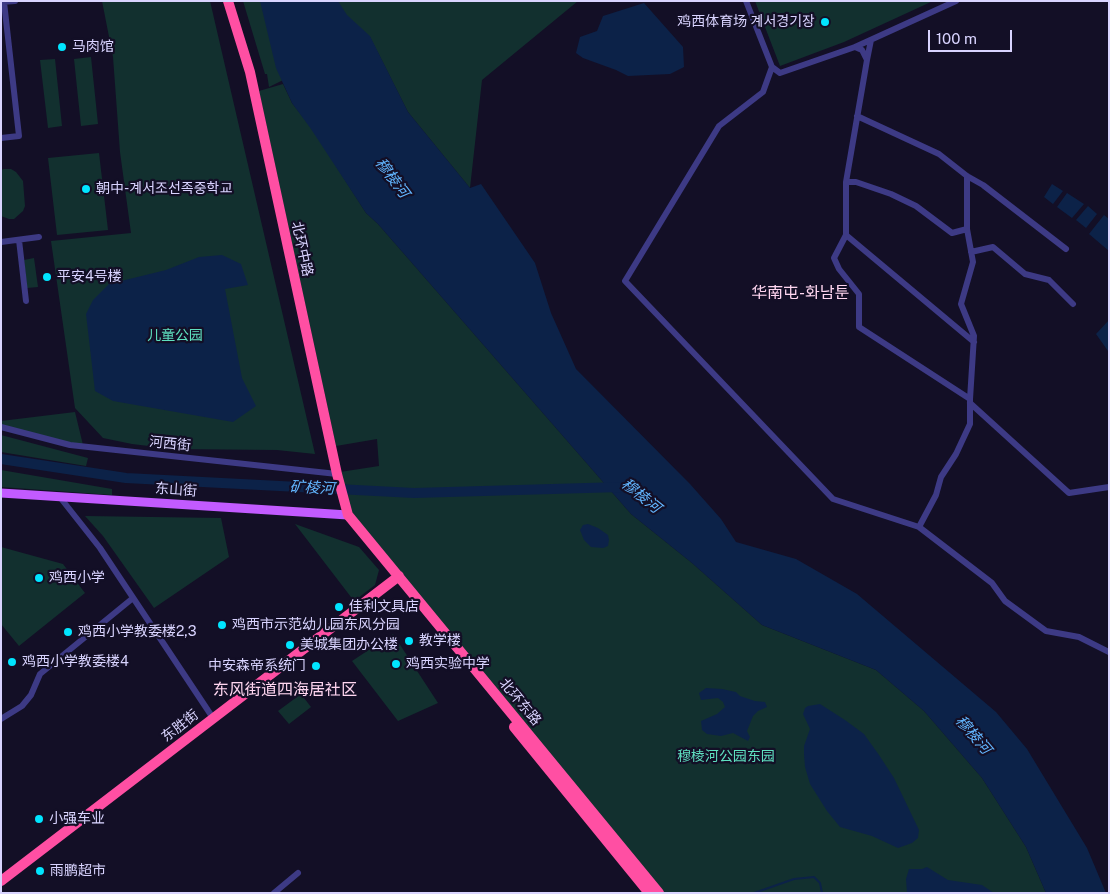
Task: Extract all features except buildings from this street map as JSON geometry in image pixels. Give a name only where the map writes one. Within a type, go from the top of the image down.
[{"type":"highway","name":"北环中路","points":[[222,1],[236,43],[250,100],[341,504]]},
{"type":"highway","name":"北环中路","points":[[228,1],[250,72],[334,474]]},
{"type":"highway","name":"北环东路","points":[[341,504],[344,515],[659,893]]},
{"type":"highway","name":"北环东路","points":[[396,578],[649,893]]},
{"type":"highway","name":"东胜街","points":[[1,881],[396,578]]},
{"type":"main road","name":"东山街","points":[[1,493],[344,515]]},
{"type":"street","points":[[1,138],[19,136],[3,2],[15,1]]},
{"type":"street","points":[[746,1],[772,67],[780,73],[855,47],[956,1]]},
{"type":"street","points":[[871,40],[846,182],[846,235],[834,258],[839,269],[859,294],[859,327],[970,401],[1069,493],[1109,487]]},
{"type":"street","points":[[855,47],[862,50],[867,60]]},
{"type":"street","points":[[772,67],[763,92],[719,126],[625,281],[833,500],[919,527],[992,584],[1005,601],[1046,631],[1079,637],[1109,652]]},
{"type":"street","points":[[857,116],[939,154],[967,176],[983,185],[1066,249]]},
{"type":"street","points":[[919,527],[936,495],[941,477],[956,454],[970,424],[974,336],[961,304],[973,262],[966,229],[967,176]]},
{"type":"street","points":[[846,182],[856,182],[891,194],[916,206],[952,233],[966,229]]},
{"type":"street","points":[[846,235],[974,342]]},
{"type":"street","points":[[1,242],[39,238]]},
{"type":"street","points":[[19,240],[26,300]]},
{"type":"street","points":[[971,252],[993,247],[1025,274],[1049,280],[1073,304]]},
{"type":"street","name":"河西街","points":[[1,427],[70,445],[334,474]]},
{"type":"street","points":[[59,496],[100,548],[213,718]]},
{"type":"street","points":[[1,719],[22,706],[31,695],[40,674],[133,598]]},
{"type":"street","points":[[274,893],[298,873]]},
{"type":"green space","name":"儿童公园","points":[[102,1],[210,1],[315,454],[277,450],[174,449],[132,444],[103,438],[75,408],[51,241],[131,233],[120,152],[113,57]]},
{"type":"green space","points":[[243,1],[578,1],[482,80],[470,188],[408,112],[370,37],[269,87],[267,74],[265,74]]},
{"type":"green space","name":"鸡西体育场 계서경기장","points":[[755,1],[933,1],[844,42],[780,66]]},
{"type":"green space","points":[[91,57],[98,124],[81,126],[74,59]]},
{"type":"green space","points":[[55,59],[62,126],[48,128],[40,60]]},
{"type":"green space","name":"穆棱河公园东园","points":[[283,84],[292,103],[313,130],[366,213],[378,224],[631,514],[692,563],[762,625],[876,670],[924,711],[982,778],[1026,847],[1046,893],[662,893],[350,513],[340,472],[379,466],[377,439],[336,446],[259,91]]},
{"type":"green space","points":[[99,153],[108,230],[57,235],[48,158]]},
{"type":"green space","points":[[11,169],[16,172],[23,181],[25,206],[23,211],[14,219],[1,216],[1,170]]},
{"type":"green space","points":[[34,258],[38,287],[27,288],[24,260]]},
{"type":"green space","points":[[75,412],[83,445],[69,444],[1,425],[1,421]]},
{"type":"green space","points":[[1,435],[88,458],[86,466],[1,452]]},
{"type":"green space","points":[[1,470],[112,489],[112,495],[1,487]]},
{"type":"green space","points":[[85,516],[221,518],[229,557],[154,608],[103,536]]},
{"type":"green space","points":[[295,524],[359,547],[379,570],[375,585],[354,601]]},
{"type":"green space","name":"鸡西小学","points":[[1,547],[63,564],[85,593],[19,646],[1,624]]},
{"type":"green space","points":[[393,634],[438,703],[398,721],[352,661]]},
{"type":"green space","points":[[301,694],[311,707],[289,724],[278,711]]},
{"type":"water","name":"穆棱河","points":[[260,1],[338,1],[347,15],[370,36],[408,112],[470,188],[481,184],[535,263],[551,313],[576,369],[690,484],[721,519],[736,542],[796,559],[857,594],[996,712],[1027,749],[1087,848],[1106,893],[1046,893],[1026,847],[982,778],[924,711],[876,670],[762,625],[692,563],[631,514],[378,224],[366,213],[292,103],[276,68]]},
{"type":"water","points":[[644,3],[683,47],[684,67],[670,74],[628,76],[583,58],[576,53],[580,37],[597,31],[603,16]]},
{"type":"water","points":[[1052,184],[1063,191],[1053,204],[1044,197]]},
{"type":"water","points":[[1067,193],[1084,204],[1072,218],[1057,207]]},
{"type":"water","points":[[1088,206],[1097,214],[1086,228],[1076,220]]},
{"type":"water","points":[[1104,215],[1109,219],[1109,251],[1089,234]]},
{"type":"water","points":[[222,255],[241,264],[248,285],[225,289],[242,378],[256,406],[233,422],[113,401],[95,391],[86,314],[93,300],[109,284],[166,270],[199,257]]},
{"type":"water","points":[[1109,320],[1109,349],[1108,351],[1096,334]]},
{"type":"water","points":[[588,524],[608,535],[608,546],[603,548],[591,547],[584,540],[580,530],[583,525]]},
{"type":"water","points":[[706,688],[736,692],[740,696],[765,702],[767,707],[758,711],[753,716],[747,731],[750,737],[748,741],[733,733],[721,736],[707,734],[702,730],[701,721],[717,714],[725,707],[718,698],[701,700],[699,693]]},
{"type":"water","points":[[820,704],[864,734],[879,755],[894,778],[919,830],[918,838],[912,843],[898,848],[872,836],[840,827],[827,811],[810,784],[805,767],[804,754],[804,746],[810,729],[803,714],[808,706]]},
{"type":"water","points":[[927,867],[948,880],[982,885],[994,893],[907,893],[906,879],[909,869]]},
{"type":"waterway","name":"矿棱河","points":[[1,459],[126,478],[414,493],[621,487]]},
{"type":"waterway","points":[[754,893],[794,879],[814,877],[820,883],[822,893]]},
{"type":"place","name":"鸡西体育场 계서경기장","points":[[825,22]]},
{"type":"place","name":"马肉馆","points":[[62,47]]},
{"type":"place","name":"朝中-계서조선족중학교","points":[[86,189]]},
{"type":"place","name":"平安4号楼","points":[[47,277]]},
{"type":"place","name":"鸡西小学","points":[[39,578]]},
{"type":"place","name":"佳利文具店","points":[[339,607]]},
{"type":"place","name":"鸡西市示范幼儿园东风分园","points":[[222,625]]},
{"type":"place","name":"鸡西小学教委楼2,3","points":[[68,632]]},
{"type":"place","name":"教学楼","points":[[409,641]]},
{"type":"place","name":"美城集团办公楼","points":[[290,645]]},
{"type":"place","name":"鸡西小学教委楼4","points":[[12,662]]},
{"type":"place","name":"鸡西实验中学","points":[[396,664]]},
{"type":"place","name":"中安森帝系统门","points":[[316,666]]},
{"type":"place","name":"小强车业","points":[[39,819]]},
{"type":"place","name":"雨鹏超市","points":[[40,871]]},
{"type":"district","name":"华南屯-화남툰","points":[[800,293]]},
{"type":"district","name":"东风街道四海居社区","points":[[285,690]]}]
